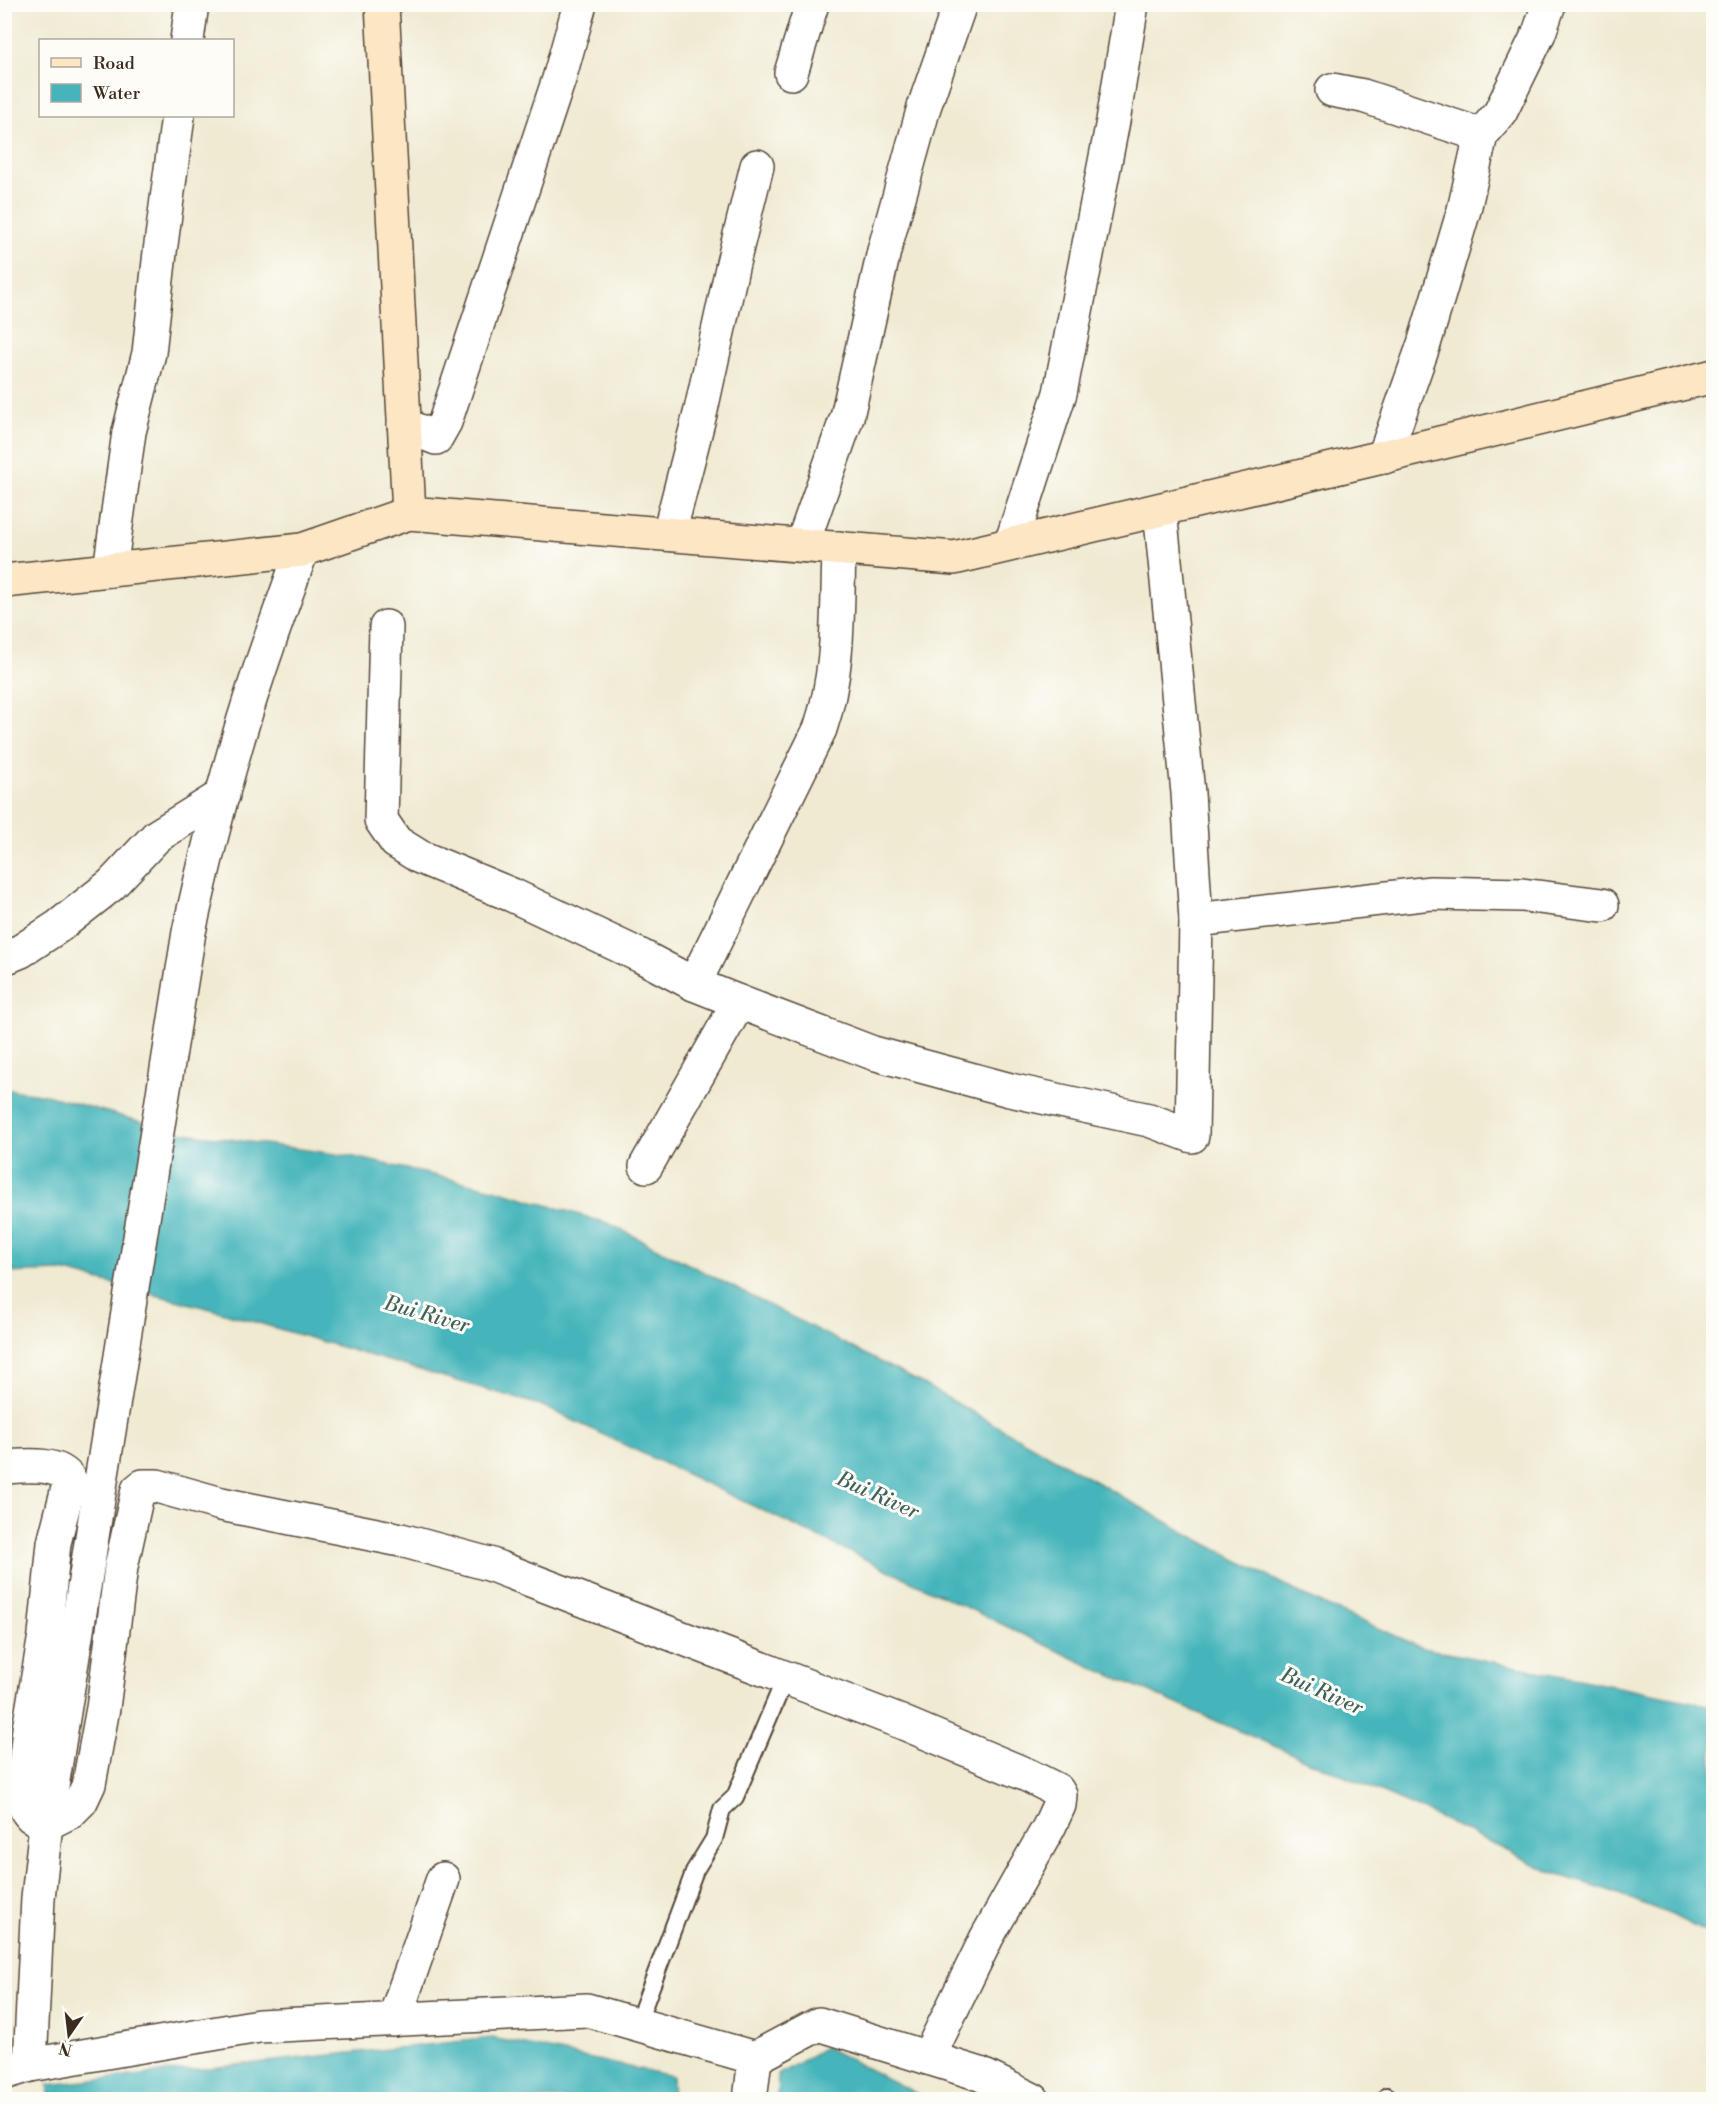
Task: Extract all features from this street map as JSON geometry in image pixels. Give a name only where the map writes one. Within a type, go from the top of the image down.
[{"type":"street","points":[[187,39],[192,4]]},
{"type":"street","points":[[382,4],[409,513]]},
{"type":"street","points":[[404,424],[436,438],[445,422],[559,79],[580,4]]},
{"type":"street","points":[[791,73],[812,4]]},
{"type":"street","points":[[802,545],[847,417],[884,251],[924,107],[960,4]]},
{"type":"street","points":[[1011,544],[1060,393],[1113,121],[1132,4]]},
{"type":"street","points":[[1384,457],[1424,344],[1464,210],[1481,135],[1500,113],[1539,33],[1549,4]]},
{"type":"street","points":[[1332,90],[1363,96],[1481,135]]},
{"type":"street","points":[[110,570],[129,432],[149,353],[178,117]]},
{"type":"street","points":[[669,534],[701,410],[757,166]]},
{"type":"street","points":[[4,581],[302,550],[409,513],[954,558],[1384,457],[1713,376]]},
{"type":"street","points":[[386,627],[381,820],[396,842],[420,857],[512,895],[641,956],[694,984],[873,1053],[1010,1090],[1149,1120],[1192,1136],[1196,920],[1188,793],[1160,510]]},
{"type":"street","points":[[694,984],[820,729],[827,708],[835,668],[839,548]]},
{"type":"street","points":[[302,550],[258,675],[223,795],[189,932],[46,1824],[17,2069],[260,2026],[587,2010],[755,2058],[819,2024],[980,2074],[1033,2100]]},
{"type":"street","points":[[4,958],[21,951],[59,926],[111,885],[157,836],[223,795]]},
{"type":"street","points":[[1196,920],[1431,893],[1522,895],[1602,905]]},
{"type":"street","points":[[646,1166],[739,1002]]},
{"type":"street","points":[[4,1467],[51,1467],[64,1472],[70,1480],[54,1543],[45,1635],[22,1785],[27,1811],[31,1816],[46,1824]]},
{"type":"street","points":[[46,1824],[70,1812],[81,1801],[89,1784],[103,1708],[121,1567],[138,1490],[144,1486],[158,1486],[221,1504],[401,1540],[489,1564],[901,1722],[1057,1790],[1060,1795],[1059,1805],[1049,1827],[987,1937],[928,2058]]},
{"type":"street","points":[[394,2020],[443,1879]]},
{"type":"street","points":[[750,2100],[755,2058]]},
{"type":"lane","points":[[637,2024],[695,1870],[714,1839],[722,1809],[735,1797],[785,1679]]},
{"type":"water","name":"Bui River","points":[[4,1089],[46,1095],[178,1132],[350,1156],[494,1189],[610,1224],[921,1383],[1188,1534],[1307,1597],[1423,1648],[1713,1706],[1713,1936],[1672,1915],[1608,1890],[1555,1874],[1429,1813],[1094,1668],[543,1406],[211,1309],[62,1271],[5,1273]]},
{"type":"water","points":[[492,2038],[672,2076],[673,2099],[50,2100],[48,2085]]},
{"type":"water","points":[[825,2047],[927,2099],[777,2099],[778,2075]]}]
